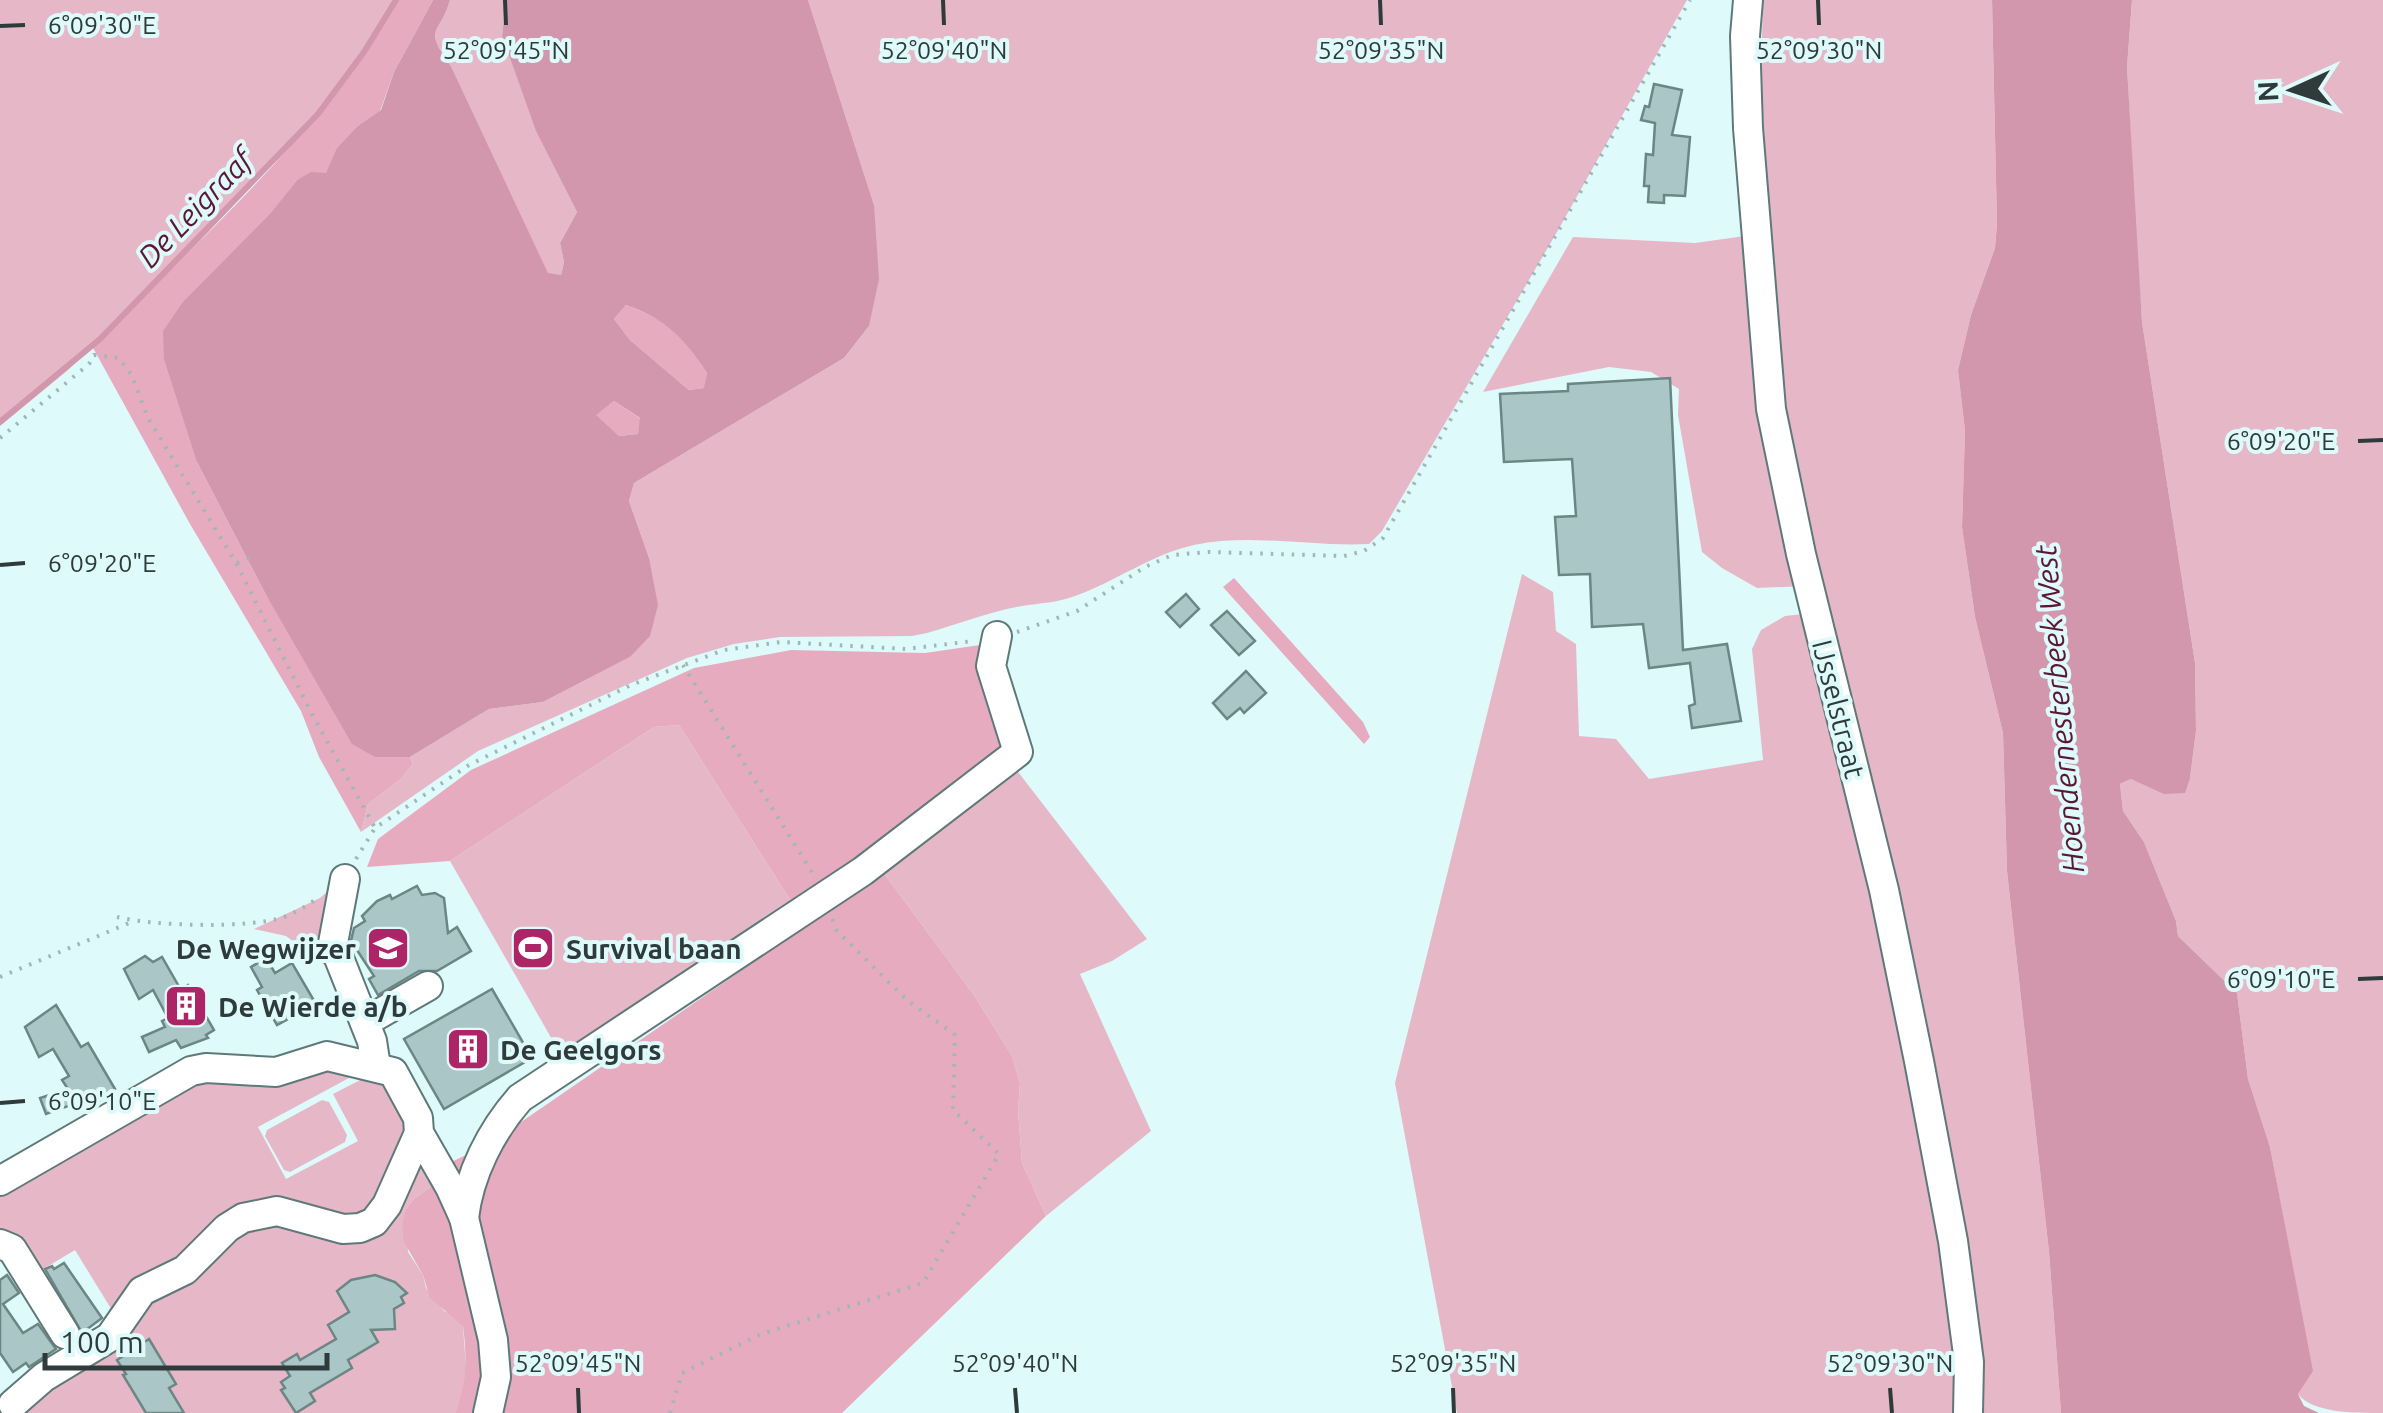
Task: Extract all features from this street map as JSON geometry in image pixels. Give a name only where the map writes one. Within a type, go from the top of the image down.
[{"type":"street","name":"IJsselstraat","points":[[1748,0],[1748,128],[1771,409],[1801,554],[1884,890],[1919,1061],[1953,1241],[1969,1362],[1968,1413]]},
{"type":"street","points":[[464,1218],[474,1173],[520,1098],[825,897],[1018,752],[991,666],[997,636]]},
{"type":"street","points":[[344,879],[333,943],[364,1022],[376,1068]]},
{"type":"street","points":[[364,1022],[428,986]]},
{"type":"street","points":[[0,1182],[191,1071],[214,1068],[276,1072],[327,1056],[393,1072],[418,1118],[418,1133],[387,1205],[374,1222],[360,1228],[335,1228],[277,1211],[243,1218],[186,1270],[142,1291],[110,1338],[10,1401]]},
{"type":"street","points":[[418,1133],[464,1218],[494,1340],[496,1376],[488,1413]]},
{"type":"street","points":[[0,1244],[12,1249],[65,1334]]},
{"type":"path","points":[[117,917],[215,924],[281,918],[304,908],[344,879],[375,828],[468,765],[632,685],[724,650],[781,642],[906,649],[997,636],[1077,610],[1172,555],[1209,552],[1344,556],[1364,552],[1380,541],[1418,480],[1690,0]]},
{"type":"path","points":[[0,438],[90,364],[94,355],[120,358],[132,376],[148,418],[236,563],[375,828]]},
{"type":"path","points":[[236,563],[256,555]]},
{"type":"path","points":[[670,1413],[682,1373],[761,1334],[923,1284],[999,1154],[953,1110],[955,1035],[907,1000],[838,931],[825,897],[683,665]]},
{"type":"path","points":[[0,978],[134,921]]},
{"type":"shaded area","points":[[0,0],[397,0],[334,94],[297,137],[199,242],[68,370],[0,426]]},
{"type":"shaded area","points":[[397,0],[433,0],[394,72],[380,111],[359,125],[326,173],[297,180],[272,213],[197,462],[265,593],[375,757],[410,757],[413,764],[401,779],[368,804],[361,832],[319,757],[301,711],[190,524],[92,346],[216,225],[305,130]]},
{"type":"shaded area","points":[[450,0],[506,0],[502,36],[536,130],[577,212],[560,243],[564,262],[561,275],[548,274],[451,66],[437,44],[436,32]]},
{"type":"shaded area","points":[[808,0],[1687,0],[1557,232],[1382,531],[1369,544],[1238,540],[1194,545],[1068,598],[998,611],[927,633],[780,637],[734,644],[687,658],[478,751],[361,832],[368,804],[401,779],[413,764],[410,757],[489,709],[543,702],[630,657],[649,558],[629,501],[634,483],[844,358],[869,326],[874,205]]},
{"type":"shaded area","points":[[1763,0],[1992,0],[1997,224],[1995,248],[1971,315],[1958,370],[1965,431],[1962,527],[1975,617],[2003,733],[2007,871],[2049,1252],[2061,1413],[1979,1413],[1944,1119],[1923,1001],[1870,769],[1795,480],[1776,318],[1766,177],[1761,75]]},
{"type":"shaded area","points":[[2132,0],[2383,0],[2383,1413],[2323,1408],[2298,1394],[2312,1371],[2270,1147],[2248,1079],[2237,993],[2178,936],[2176,921],[2144,842],[2123,811],[2120,784],[2131,779],[2142,783],[2190,778],[2196,731],[2195,663],[2142,322],[2127,67]]},
{"type":"shaded area","points":[[1752,235],[1806,586],[1757,588],[1702,552],[1678,415],[1679,389],[1651,372],[1609,367],[1483,392],[1573,237],[1695,243]]},
{"type":"shaded area","points":[[626,305],[653,317],[682,339],[707,373],[705,388],[689,390],[630,340],[614,319]]},
{"type":"shaded area","points":[[614,401],[641,419],[638,434],[619,436],[595,415]]},
{"type":"shaded area","points":[[1522,574],[1553,592],[1556,631],[1576,644],[1579,736],[1616,739],[1649,779],[1763,760],[1752,649],[1761,630],[1785,616],[1813,613],[1895,937],[1964,1413],[1457,1413],[1395,1083]]},
{"type":"shaded area","points":[[1234,578],[1363,722],[1370,737],[1364,744],[1223,587]]},
{"type":"shaded area","points":[[980,645],[1005,749],[796,909],[679,725],[654,727],[450,861],[367,867],[378,839],[471,770],[694,668],[791,650],[925,653]]},
{"type":"shaded area","points":[[679,725],[796,909],[565,1062],[450,861],[654,727]]},
{"type":"shaded area","points":[[1012,764],[1147,939],[1112,961],[1080,974],[1151,1131],[1046,1216],[1022,1163],[1020,1083],[1012,1056],[974,995],[880,868]]},
{"type":"shaded area","points":[[880,868],[974,995],[1012,1056],[1020,1083],[1022,1163],[1046,1216],[842,1413],[493,1413],[498,1399],[445,1165],[489,1144],[828,911]]},
{"type":"shaded area","points":[[343,878],[339,976],[286,936],[254,929],[320,898]]},
{"type":"shaded area","points":[[310,1065],[362,1071],[258,1127],[286,1179],[358,1141],[333,1094],[370,1075],[383,1085],[408,1127],[368,1220],[277,1206],[118,1320],[75,1250],[40,1271],[18,1237],[0,1229],[0,1188],[181,1082]]},
{"type":"shaded area","points":[[322,1100],[329,1102],[347,1135],[345,1142],[290,1172],[284,1170],[265,1136],[267,1130]]},
{"type":"shaded area","points":[[416,1159],[440,1180],[406,1209],[408,1252],[423,1275],[426,1288],[444,1311],[463,1326],[466,1368],[455,1413],[24,1413],[27,1403],[138,1303],[250,1220],[349,1235]]},
{"type":"shaded area","points":[[440,1180],[487,1330],[482,1413],[455,1413],[465,1370],[463,1326],[430,1298],[423,1275],[404,1242],[406,1209]]},
{"type":"water","points":[[433,0],[450,0],[436,32],[437,44],[451,66],[548,273],[561,275],[564,262],[560,243],[577,212],[536,131],[502,36],[506,0],[808,0],[874,205],[879,279],[869,326],[844,358],[634,483],[629,501],[649,558],[658,605],[650,636],[630,657],[543,702],[489,709],[410,757],[375,757],[352,744],[265,593],[197,462],[164,359],[163,331],[183,302],[271,213],[297,180],[311,172],[326,173],[337,148],[359,125],[381,110],[394,72]],"holes":[[[626,305],[663,323],[682,340],[707,373],[704,388],[689,390],[630,340],[614,319]],[[614,401],[640,418],[638,434],[619,436],[596,415]]]},
{"type":"water","name":"Hoendernesterbeek West","points":[[1992,0],[2132,0],[2127,67],[2142,322],[2195,663],[2196,731],[2185,793],[2164,794],[2131,779],[2120,784],[2123,811],[2144,842],[2176,921],[2178,936],[2237,993],[2248,1079],[2270,1147],[2313,1371],[2298,1394],[2304,1406],[2319,1413],[2061,1413],[2049,1252],[2007,871],[2003,733],[1975,617],[1962,527],[1965,431],[1958,370],[1971,315],[1995,248],[1997,224]]},
{"type":"building","points":[[1654,84],[1682,90],[1672,135],[1690,137],[1685,196],[1664,195],[1664,203],[1648,202],[1649,186],[1644,186],[1646,154],[1653,155],[1655,123],[1641,120],[1645,106],[1649,107]]},
{"type":"building","points":[[1670,378],[1683,650],[1727,644],[1741,721],[1692,728],[1689,706],[1695,704],[1690,663],[1649,668],[1643,624],[1592,627],[1590,574],[1559,575],[1555,517],[1576,516],[1572,459],[1504,462],[1500,394],[1568,391],[1568,384]]},
{"type":"building","points":[[1186,594],[1199,609],[1180,627],[1166,612]]},
{"type":"building","points":[[1227,611],[1255,641],[1239,655],[1211,625]]},
{"type":"building","points":[[1246,671],[1266,693],[1244,713],[1240,708],[1227,719],[1213,703]]},
{"type":"building","points":[[417,886],[422,895],[435,893],[444,898],[448,933],[457,927],[471,951],[437,971],[419,971],[378,995],[369,979],[374,976],[351,941],[354,928],[365,921],[362,916],[377,901],[390,895],[392,899]]},
{"type":"building","name":"De Wierde a/b","points":[[145,956],[153,962],[162,957],[181,990],[188,985],[214,1030],[206,1035],[208,1038],[181,1048],[176,1040],[149,1052],[142,1037],[165,1027],[162,1021],[168,1018],[153,990],[139,999],[124,969]]},
{"type":"building","points":[[266,958],[275,973],[292,963],[316,1004],[277,1025],[257,990],[262,987],[251,967]]},
{"type":"building","name":"De Geelgors","points":[[492,989],[532,1058],[444,1109],[404,1039]]},
{"type":"building","points":[[56,1005],[81,1047],[88,1043],[115,1089],[95,1104],[93,1100],[81,1107],[79,1102],[46,1114],[40,1098],[68,1089],[62,1080],[69,1076],[53,1049],[39,1057],[25,1027]]},
{"type":"building","points":[[64,1263],[102,1318],[82,1333],[45,1269]]},
{"type":"building","points":[[7,1275],[19,1293],[3,1304],[23,1333],[38,1324],[56,1349],[29,1367],[26,1363],[13,1372],[0,1353],[0,1280]]},
{"type":"building","points":[[375,1275],[395,1282],[407,1293],[401,1297],[404,1303],[394,1309],[395,1329],[371,1330],[378,1342],[348,1360],[352,1368],[310,1393],[315,1401],[296,1413],[281,1390],[285,1388],[281,1382],[290,1376],[282,1363],[297,1354],[300,1360],[336,1339],[328,1325],[349,1312],[337,1291],[351,1280]]},
{"type":"building","points":[[149,1339],[176,1384],[169,1388],[184,1413],[146,1413],[123,1375],[126,1374],[117,1360]]},
{"type":"waterway","name":"De Leigraaf","points":[[0,422],[100,339],[318,114],[396,0]]},
{"type":"place","name":"De Wegwijzer","points":[[388,948]]},
{"type":"place","name":"Survival baan","points":[[533,948]]},
{"type":"place","name":"De Wierde a/b","points":[[186,1006]]},
{"type":"place","name":"De Geelgors","points":[[468,1049]]}]
